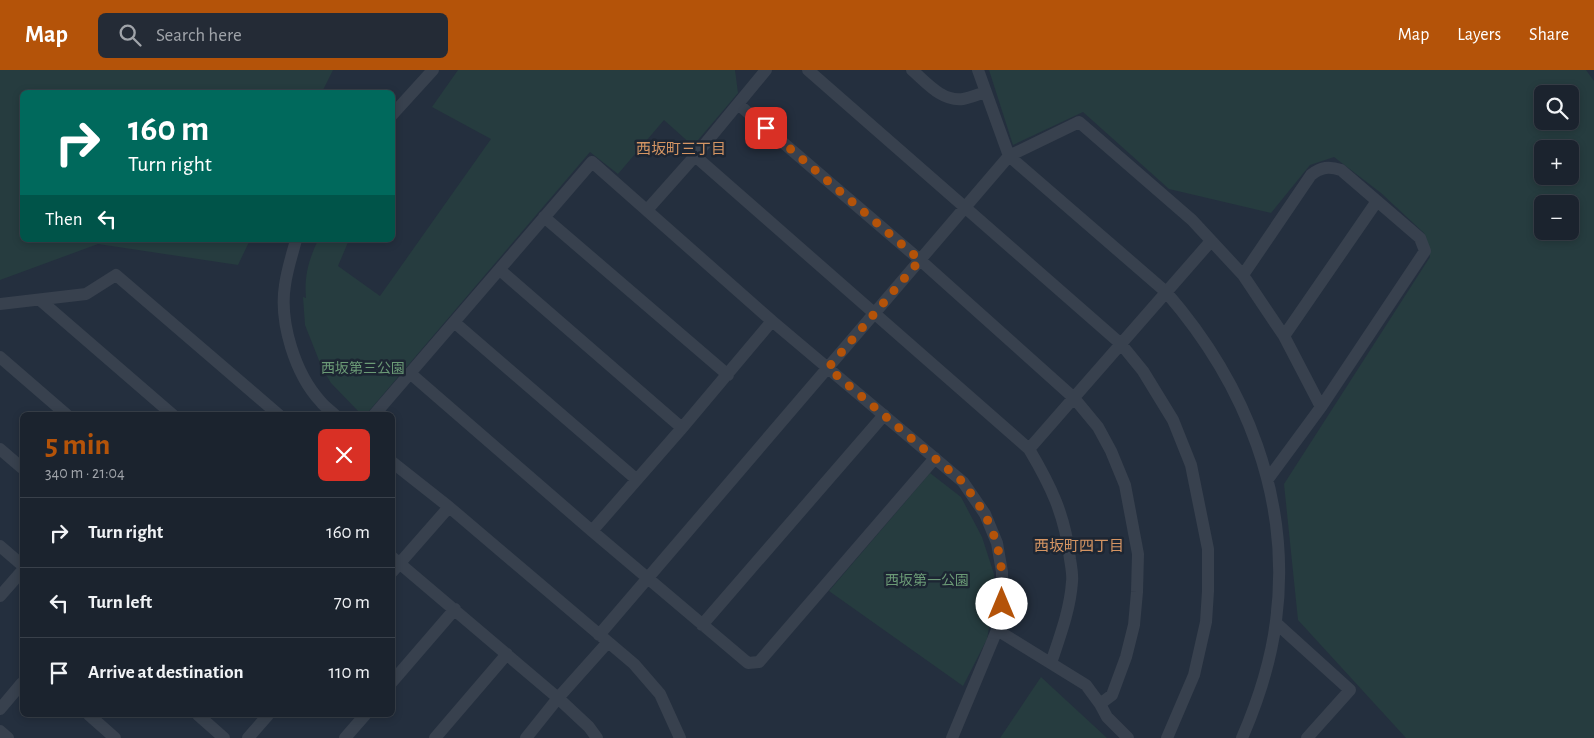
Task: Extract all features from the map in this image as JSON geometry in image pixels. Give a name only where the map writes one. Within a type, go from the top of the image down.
[{"type":"street","points":[[395,112],[432,70]]},
{"type":"street","points":[[646,210],[695,156],[766,70]]},
{"type":"street","points":[[808,70],[1121,344],[1143,371],[1173,420],[1191,465],[1208,549],[1208,591],[1206,622],[1194,675],[1167,738]]},
{"type":"street","points":[[912,70],[939,94],[951,99],[962,99],[986,92]]},
{"type":"street","points":[[978,70],[1009,156],[1166,292],[1205,341],[1233,387],[1254,435],[1268,479],[1275,520],[1279,588],[1276,623],[1257,701],[1242,738]]},
{"type":"street","points":[[738,104],[920,260],[1074,398],[1098,427],[1111,451],[1125,485],[1138,554],[1138,592],[1132,633],[1126,657],[1112,695],[1100,704]]},
{"type":"street","points":[[526,738],[647,579],[1009,156],[1079,122],[1192,220],[1243,275],[1284,336],[1321,407]]},
{"type":"street","points":[[695,156],[1029,449],[1047,479],[1060,507],[1068,546],[1072,580],[1069,606],[1051,663]]},
{"type":"street","points":[[377,412],[592,162],[772,321],[963,482],[985,514],[997,543],[1002,572],[1002,604],[997,630],[952,738]]},
{"type":"street","points":[[1243,275],[1311,175],[1319,169],[1331,166],[1341,170],[1420,238],[1425,251],[1321,407],[1268,479]]},
{"type":"street","points":[[1284,336],[1377,201]]},
{"type":"street","points":[[544,218],[728,375]]},
{"type":"street","points":[[1029,449],[1211,241]]},
{"type":"street","points":[[296,242],[285,284],[283,306],[288,337],[301,372],[320,402],[332,412]]},
{"type":"street","points":[[500,270],[682,428]]},
{"type":"street","points":[[0,304],[86,294],[116,275],[276,412]]},
{"type":"street","points":[[40,300],[164,412]]},
{"type":"street","points":[[592,531],[728,375],[772,321]]},
{"type":"street","points":[[454,322],[636,479]]},
{"type":"street","points":[[0,358],[63,412]]},
{"type":"street","points":[[411,374],[647,579],[748,663],[759,662],[935,458]]},
{"type":"street","points":[[702,625],[884,415]]},
{"type":"street","points":[[0,449],[20,466]]},
{"type":"street","points":[[395,464],[449,507],[634,664],[660,694],[680,738]]},
{"type":"street","points":[[449,507],[395,564],[455,609],[558,698],[589,727],[597,738]]},
{"type":"street","points":[[0,546],[20,563]]},
{"type":"street","points":[[0,596],[20,573]]},
{"type":"street","points":[[395,679],[455,609]]},
{"type":"street","points":[[1276,623],[1350,690],[1307,738]]},
{"type":"street","points":[[997,630],[1086,685],[1100,704],[1107,718],[1128,738]]},
{"type":"street","points":[[435,738],[507,654]]},
{"type":"street","points":[[0,709],[20,685]]},
{"type":"street","points":[[90,717],[115,738]]},
{"type":"street","points":[[200,717],[224,738]]},
{"type":"street","points":[[248,738],[266,717]]},
{"type":"street","points":[[345,738],[363,717]]},
{"type":"street","points":[[0,731],[8,738]]},
{"type":"green space","points":[[0,70],[333,70],[323,90],[20,90],[20,242],[249,242],[238,265],[98,244],[0,280]]},
{"type":"green space","name":"西坂第三公園","points":[[458,70],[735,70],[738,93],[693,146],[664,120],[618,174],[590,152],[369,411],[359,412],[331,383],[322,368],[305,325],[303,297],[306,298],[306,282],[310,261],[317,242],[348,242],[338,266],[380,296],[491,139],[432,107]]},
{"type":"green space","points":[[989,70],[1586,70],[1594,81],[1594,738],[1406,738],[1298,620],[1284,484],[1430,257],[1424,233],[1381,193],[1334,157],[1310,165],[1271,213],[1169,189],[1083,112],[1013,145]]},
{"type":"green space","name":"西坂第一公園","points":[[930,473],[961,497],[982,537],[994,574],[993,606],[987,639],[963,686],[829,591]]},
{"type":"green space","points":[[1041,677],[1107,738],[1000,738]]},
{"type":"district","name":"西坂町三丁目","points":[[681,149]]},
{"type":"district","name":"西坂町四丁目","points":[[1079,546]]},
{"type":"route","points":[[766,128],[920,260],[828,368],[963,482],[985,514],[997,543],[1002,572],[1002,604]]}]
